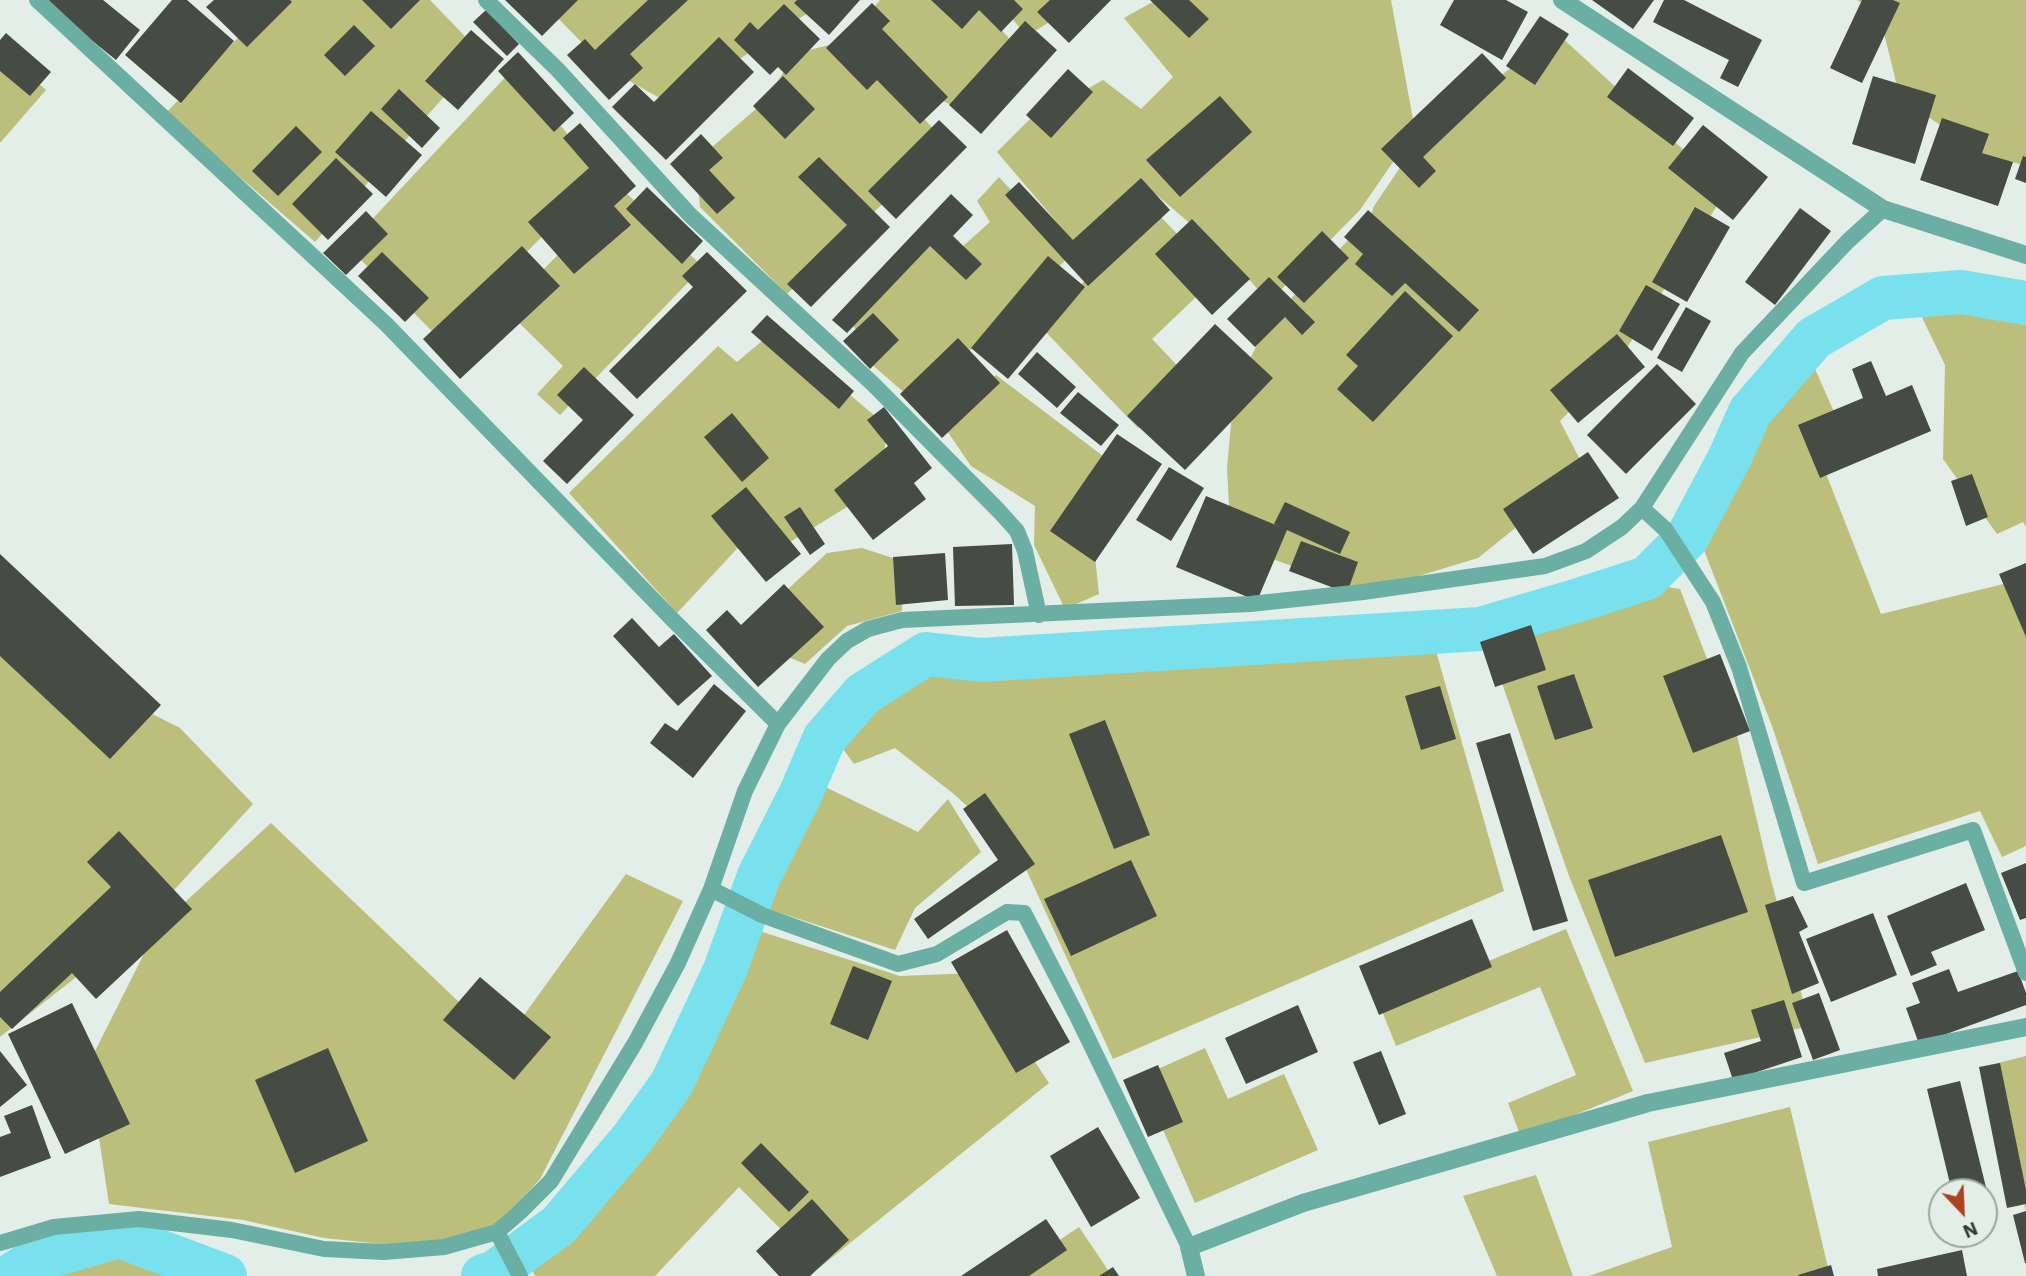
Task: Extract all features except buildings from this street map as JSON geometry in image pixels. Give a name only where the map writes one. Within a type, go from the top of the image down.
[{"type":"street","points":[[1562,0],[1883,209],[2026,255]]},
{"type":"street","points":[[1196,1276],[1189,1247],[1303,1203],[1648,1103],[2026,1027]]},
{"type":"lane","points":[[37,0],[386,324],[672,619],[779,724]]},
{"type":"lane","points":[[486,0],[558,70],[690,215],[873,384],[1017,531],[1025,551],[1039,615]]},
{"type":"lane","points":[[0,1243],[54,1227],[139,1219],[232,1230],[324,1249],[384,1252],[444,1247],[499,1237],[551,1181],[635,1043],[678,963],[711,889],[745,791],[779,724],[828,659],[847,641],[868,629],[902,620],[1250,604],[1363,592],[1545,566],[1586,551],[1622,527],[1642,508],[1742,353],[1883,209]]},
{"type":"lane","points":[[1642,508],[1666,530],[1713,602],[1739,667],[1804,883],[1973,830],[2026,972]]},
{"type":"lane","points":[[711,889],[762,915],[898,964],[937,954],[1007,912],[1024,913],[1189,1247]]},
{"type":"lane","points":[[499,1237],[520,1276]]},
{"type":"green space","points":[[274,0],[430,0],[482,54],[315,242],[166,113]]},
{"type":"green space","points":[[540,0],[821,0],[818,6],[672,105],[608,69]]},
{"type":"green space","points":[[880,0],[974,0],[1016,46],[965,111],[916,89],[862,22]]},
{"type":"green space","points":[[996,0],[1085,0],[1027,36]]},
{"type":"green space","points":[[1156,0],[1391,0],[1415,130],[1360,210],[1269,302],[1230,258],[1150,189],[1084,254],[997,152],[1070,79],[1080,93],[1103,80],[1141,109],[1173,77],[1124,18]]},
{"type":"green space","points":[[1857,0],[2026,0],[2026,166],[1982,153],[1900,98],[1879,13]]},
{"type":"green space","points":[[1557,33],[1727,190],[1616,365],[1560,421],[1586,471],[1478,558],[1372,590],[1336,582],[1231,544],[1227,468],[1234,392],[1268,322],[1370,218],[1374,206],[1422,135]]},
{"type":"green space","points":[[846,41],[885,73],[939,136],[924,165],[787,294],[700,207],[696,161],[765,101],[796,53]]},
{"type":"green space","points":[[0,49],[46,90],[0,143]]},
{"type":"green space","points":[[513,69],[602,175],[441,340],[347,246]]},
{"type":"green space","points":[[999,177],[1071,255],[915,402],[862,356],[869,347],[848,319],[928,231],[953,255],[990,222],[977,201]]},
{"type":"green space","points":[[622,189],[703,267],[560,415],[537,394],[563,366],[505,309]]},
{"type":"green space","points":[[1156,212],[1218,276],[1152,339],[1190,379],[1138,428],[1039,325]]},
{"type":"green space","points":[[1964,301],[2026,315],[2026,527],[2023,522],[1997,534],[1943,459],[1945,365],[1916,305]]},
{"type":"green space","points":[[774,331],[887,426],[881,486],[769,555],[748,537],[677,613],[569,493],[718,346],[737,362]]},
{"type":"green space","points":[[1815,369],[1842,430],[1814,443],[1881,614],[2020,580],[2026,599],[2026,846],[2002,857],[1980,811],[1818,864],[1772,726],[1704,550],[1741,466],[1776,404]]},
{"type":"green space","points":[[996,375],[1107,459],[1093,538],[1099,594],[1065,609],[1034,545],[1035,506],[971,466],[941,422]]},
{"type":"green space","points":[[862,548],[905,562],[902,611],[847,626],[805,664],[757,644],[761,614],[827,553]]},
{"type":"green space","points":[[1649,584],[1680,589],[1737,736],[1770,876],[1810,1026],[1645,1063],[1569,876],[1488,643],[1557,614]]},
{"type":"green space","points":[[0,642],[24,649],[180,728],[253,804],[141,926],[0,1037]]},
{"type":"green space","points":[[1361,644],[1436,651],[1504,891],[1113,1059],[1019,854],[955,795],[895,748],[854,764],[838,742],[839,729],[865,700],[926,662],[979,666]]},
{"type":"green space","points":[[815,782],[918,832],[948,799],[981,852],[915,908],[895,950],[768,909],[759,901]]},
{"type":"green space","points":[[271,823],[503,1044],[626,874],[683,901],[540,1179],[502,1222],[447,1242],[392,1245],[324,1238],[243,1220],[109,1204],[88,1065],[157,928]]},
{"type":"green space","points":[[1566,929],[1633,1091],[1521,1137],[1508,1103],[1576,1075],[1540,987],[1396,1046],[1380,1006]]},
{"type":"green space","points":[[756,930],[900,976],[976,973],[1049,1083],[819,1268],[739,1187],[655,1276],[535,1276],[528,1263],[581,1220],[656,1127],[701,1056]]},
{"type":"green space","points":[[1205,1048],[1228,1099],[1284,1074],[1318,1150],[1195,1203],[1140,1077]]},
{"type":"green space","points":[[2026,1056],[2026,1212],[1990,1065]]},
{"type":"green space","points":[[1790,1107],[1830,1276],[1589,1276],[1672,1247],[1648,1142]]},
{"type":"green space","points":[[1536,1175],[1573,1276],[1497,1276],[1463,1196]]},
{"type":"green space","points":[[1079,1227],[1112,1276],[1006,1276]]},
{"type":"green space","points":[[124,1253],[193,1276],[29,1276],[37,1272]]},
{"type":"waterway","points":[[483,1276],[495,1272],[559,1225],[632,1139],[672,1083],[725,970],[759,876],[801,793],[824,739],[863,694],[926,654],[981,660],[1480,629],[1582,599],[1647,578],[1687,538],[1730,457],[1750,412],[1814,338],[1883,298],[1961,292],[2026,303]]},
{"type":"waterway","points":[[10,1276],[34,1261],[119,1236],[225,1276]]}]
